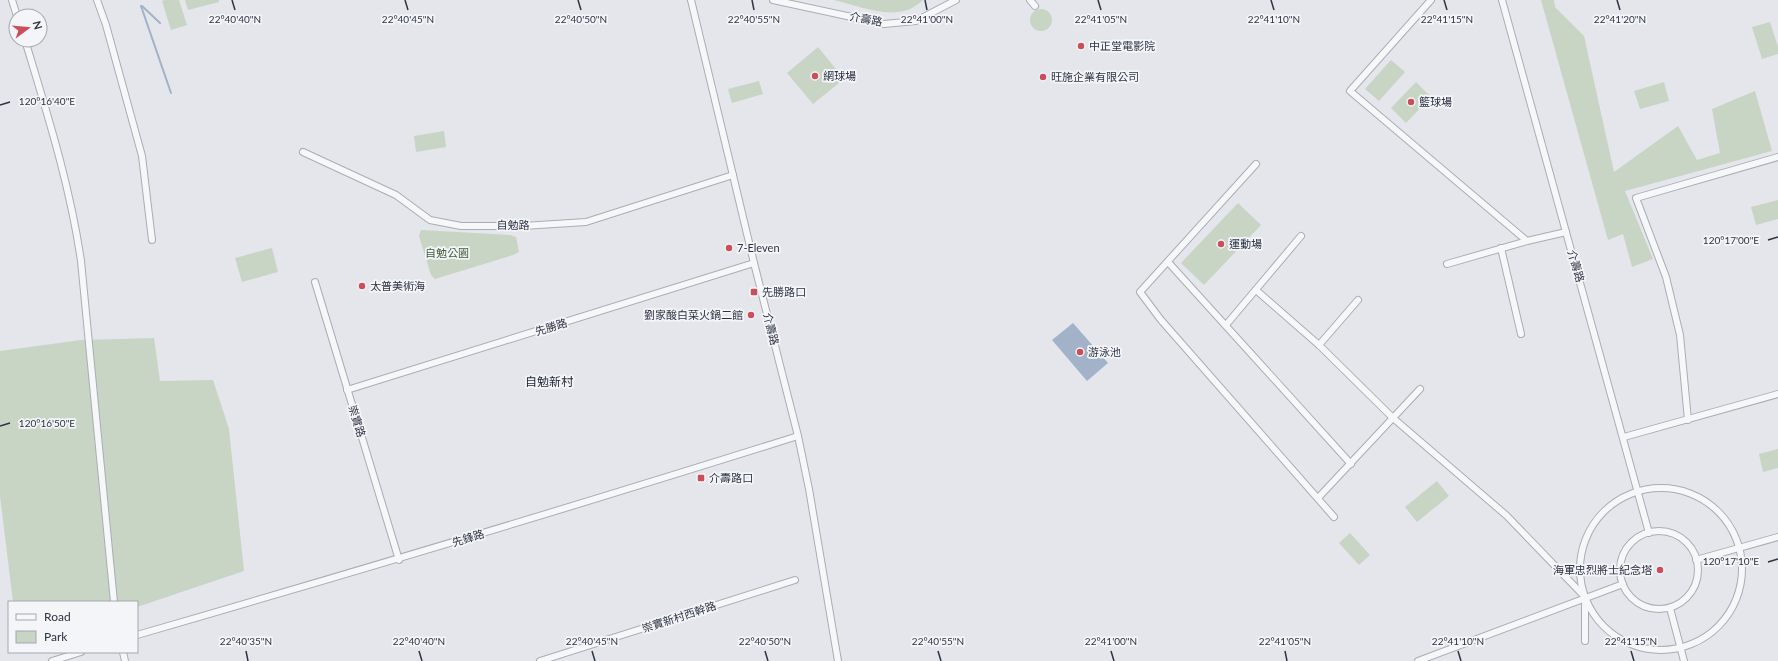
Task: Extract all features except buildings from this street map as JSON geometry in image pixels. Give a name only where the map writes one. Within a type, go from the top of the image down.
[{"type":"street","points":[[97,0],[108,32],[142,156],[152,240]]},
{"type":"street","name":"介壽路","points":[[691,0],[754,263],[798,436],[809,490],[838,661]]},
{"type":"street","name":"介壽路","points":[[773,0],[884,24],[916,21],[956,0]]},
{"type":"street","points":[[1030,0],[1035,6]]},
{"type":"street","points":[[1431,0],[1350,91],[1528,241]]},
{"type":"street","name":"介壽路","points":[[1502,0],[1649,533]]},
{"type":"street","points":[[26,48],[57,149],[75,218],[81,261],[114,601]]},
{"type":"street","name":"自勉路","points":[[303,152],[396,195],[430,220],[461,226],[523,226],[586,222],[733,176]]},
{"type":"street","points":[[1688,420],[1680,335],[1666,277],[1636,198],[1778,157]]},
{"type":"street","points":[[1256,164],[1140,292],[1161,320],[1334,517]]},
{"type":"street","points":[[1447,264],[1501,248],[1566,232]]},
{"type":"street","points":[[1226,325],[1301,236]]},
{"type":"street","points":[[1501,248],[1521,334]]},
{"type":"street","points":[[1168,262],[1350,464]]},
{"type":"street","name":"先勝路","points":[[347,390],[754,263]]},
{"type":"street","name":"崇實路","points":[[315,282],[399,560]]},
{"type":"street","points":[[1256,290],[1319,345],[1393,418],[1506,516],[1585,597],[1593,612],[1603,625],[1621,639],[1631,644],[1647,649],[1664,650],[1694,644],[1717,628],[1734,605],[1742,577],[1739,548],[1731,529],[1718,512],[1694,495],[1667,488],[1638,491],[1621,499],[1606,510],[1594,524],[1585,541],[1581,560],[1581,578],[1585,597],[1585,641]]},
{"type":"street","points":[[1319,345],[1358,300]]},
{"type":"street","points":[[1318,498],[1420,389]]},
{"type":"street","points":[[1624,438],[1778,394]]},
{"type":"street","name":"先鋒路","points":[[138,635],[399,560],[606,497],[798,436]]},
{"type":"street","points":[[1664,532],[1678,537],[1686,543],[1696,560],[1697,578],[1690,594],[1681,603],[1670,608],[1659,609],[1642,605],[1629,594],[1623,584],[1621,566],[1627,549],[1637,539],[1649,533],[1664,532]]},
{"type":"street","points":[[1696,560],[1778,537]]},
{"type":"street","name":"崇實新村西幹路","points":[[540,661],[795,580]]},
{"type":"street","points":[[1418,661],[1623,584]]},
{"type":"street","points":[[1670,608],[1684,661]]},
{"type":"street","points":[[52,661],[78,653]]},
{"type":"green space","points":[[179,0],[187,25],[171,30],[162,1]]},
{"type":"green space","points":[[185,0],[219,0],[219,2],[188,10]]},
{"type":"green space","points":[[834,0],[923,0],[913,7],[903,11],[880,12]]},
{"type":"green space","points":[[1541,0],[1554,0],[1555,7],[1584,36],[1614,172],[1678,126],[1697,160],[1720,153],[1712,109],[1755,91],[1772,151],[1625,191],[1653,259],[1632,267],[1623,234],[1608,240]]},
{"type":"green space","points":[[1041,9],[1049,12],[1052,20],[1049,28],[1041,31],[1033,28],[1030,20],[1033,12]]},
{"type":"green space","points":[[1770,22],[1778,47],[1778,54],[1762,59],[1752,27]]},
{"type":"green space","name":"網球場","points":[[818,47],[844,79],[813,104],[787,73]]},
{"type":"green space","name":"籃球場","points":[[1391,60],[1405,72],[1379,101],[1365,89]]},
{"type":"green space","points":[[759,81],[763,94],[732,103],[728,89]]},
{"type":"green space","name":"籃球場","points":[[1416,82],[1431,97],[1406,123],[1391,108]]},
{"type":"green space","points":[[1664,82],[1669,101],[1640,109],[1634,91]]},
{"type":"green space","points":[[444,131],[446,147],[416,152],[414,136]]},
{"type":"green space","points":[[1778,200],[1778,219],[1756,225],[1751,207]]},
{"type":"green space","name":"運動場","points":[[1238,203],[1261,225],[1204,285],[1181,263]]},
{"type":"green space","name":"自勉公園","points":[[421,230],[510,235],[516,237],[519,252],[435,279],[431,275],[419,236]]},
{"type":"green space","points":[[272,248],[278,272],[242,282],[235,258]]},
{"type":"green space","points":[[154,338],[160,381],[213,380],[229,429],[244,571],[138,607],[138,601],[13,601],[0,496],[0,351],[81,340]]},
{"type":"green space","points":[[1778,449],[1778,468],[1763,472],[1759,454]]},
{"type":"green space","points":[[1437,481],[1449,496],[1417,522],[1405,507]]},
{"type":"green space","points":[[1350,533],[1370,555],[1359,565],[1339,543]]},
{"type":"water","name":"游泳池","points":[[1073,323],[1108,363],[1087,381],[1052,340]]},
{"type":"waterway","points":[[141,6],[171,93]]},
{"type":"waterway","points":[[142,6],[160,23]]},
{"type":"place","name":"中正堂電影院","points":[[1081,46]]},
{"type":"place","name":"網球場","points":[[815,76]]},
{"type":"place","name":"旺施企業有限公司","points":[[1043,77]]},
{"type":"place","name":"籃球場","points":[[1411,102]]},
{"type":"place","name":"運動場","points":[[1221,244]]},
{"type":"place","name":"7-Eleven","points":[[729,248]]},
{"type":"place","name":"太普美術海","points":[[362,286]]},
{"type":"place","name":"先勝路口","points":[[754,292]]},
{"type":"place","name":"劉家酸白菜火鍋二館","points":[[751,315]]},
{"type":"place","name":"游泳池","points":[[1080,352]]},
{"type":"place","name":"介壽路口","points":[[701,478]]},
{"type":"place","name":"海軍忠烈將士紀念塔","points":[[1660,570]]},
{"type":"district","name":"自勉新村","points":[[549,382]]}]
